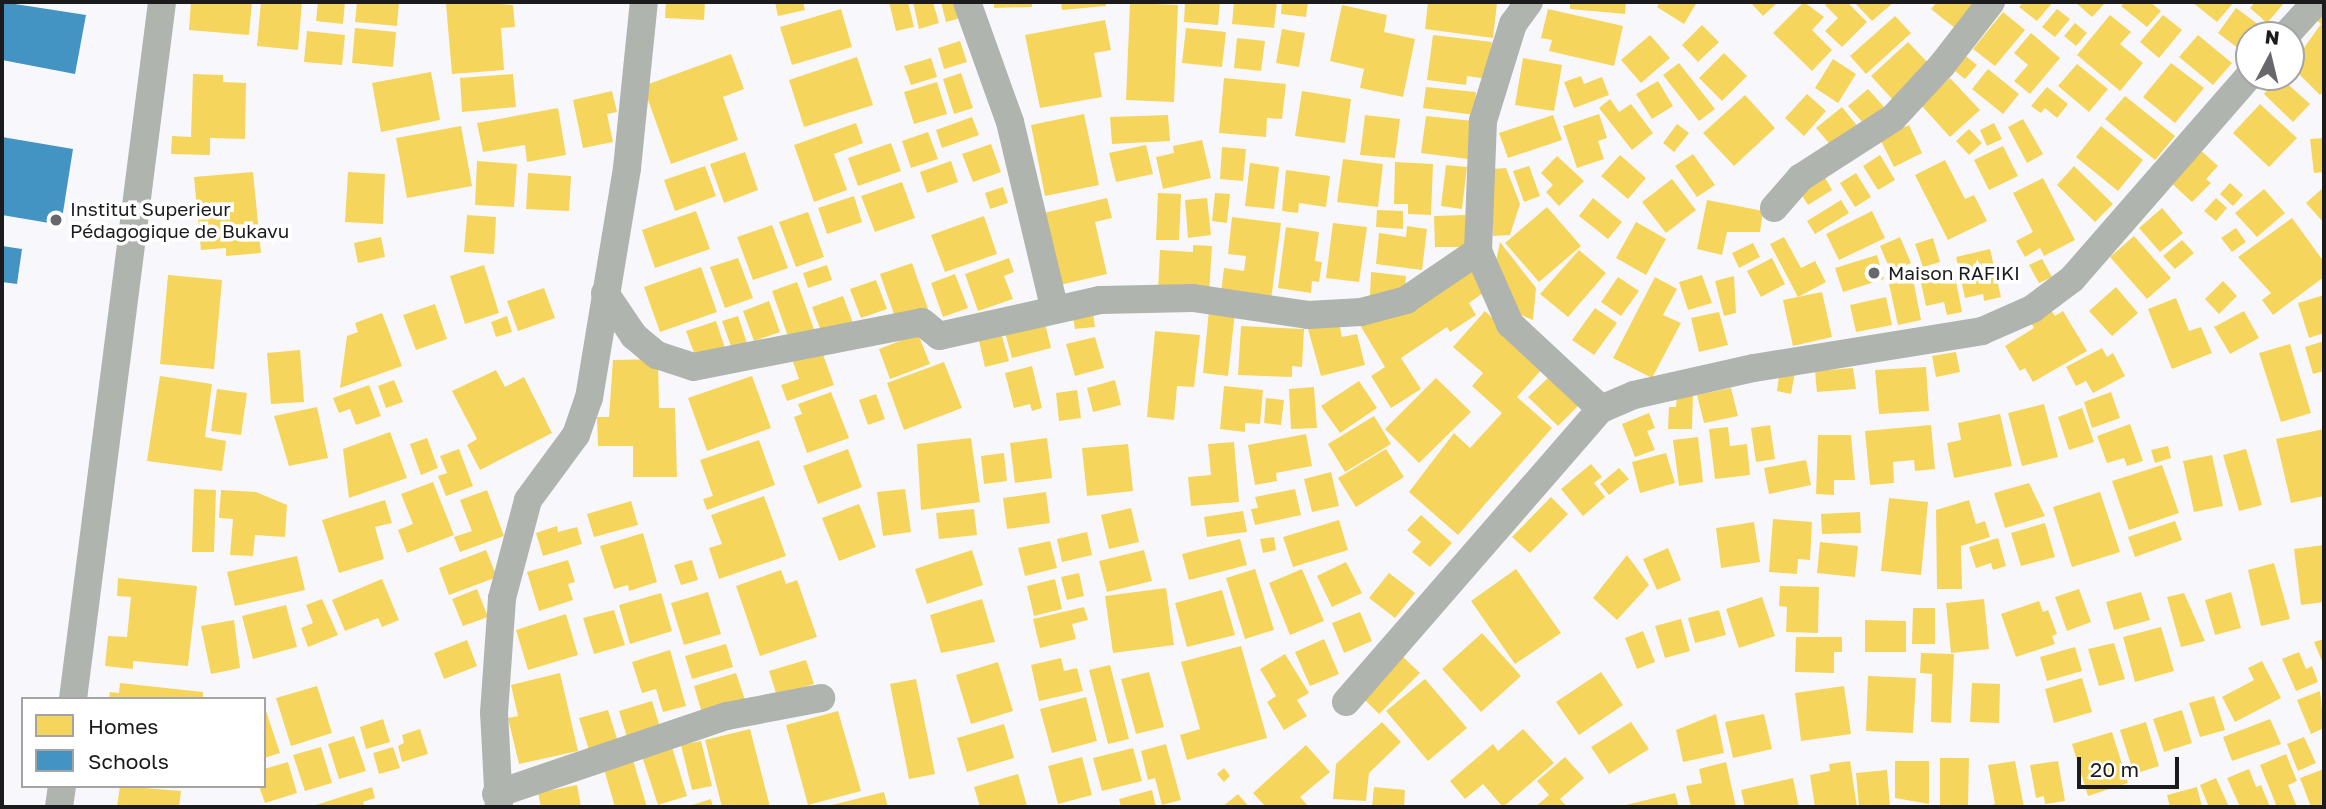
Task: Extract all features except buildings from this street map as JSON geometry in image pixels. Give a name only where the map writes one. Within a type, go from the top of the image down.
[{"type":"street","points":[[73,697],[162,2]]},
{"type":"street","points":[[645,2],[627,168],[589,398],[576,435],[528,500],[504,586],[494,713],[498,801],[727,716],[821,698]]},
{"type":"street","points":[[967,2],[1010,122],[1054,307]]},
{"type":"street","points":[[1529,2],[1513,24],[1483,121],[1478,251],[1510,324],[1601,409]]},
{"type":"street","points":[[1774,208],[1800,178],[1893,118],[1942,65],[1991,2]]},
{"type":"street","points":[[2299,21],[2316,2]]},
{"type":"street","points":[[1346,702],[1601,409],[1634,395],[1754,368],[1982,331],[2032,309],[2072,279],[2236,91]]},
{"type":"street","points":[[605,293],[634,336],[657,355],[693,367],[922,322],[939,336],[1054,307],[1100,300],[1193,298],[1308,315],[1361,312],[1406,300],[1478,251]]},
{"type":"street","points":[[59,807],[62,788]]},
{"type":"place","name":"Institut Superieur Pédagogique de Bukavu","points":[[56,220]]},
{"type":"place","name":"Maison RAFIKI","points":[[1874,273]]}]
